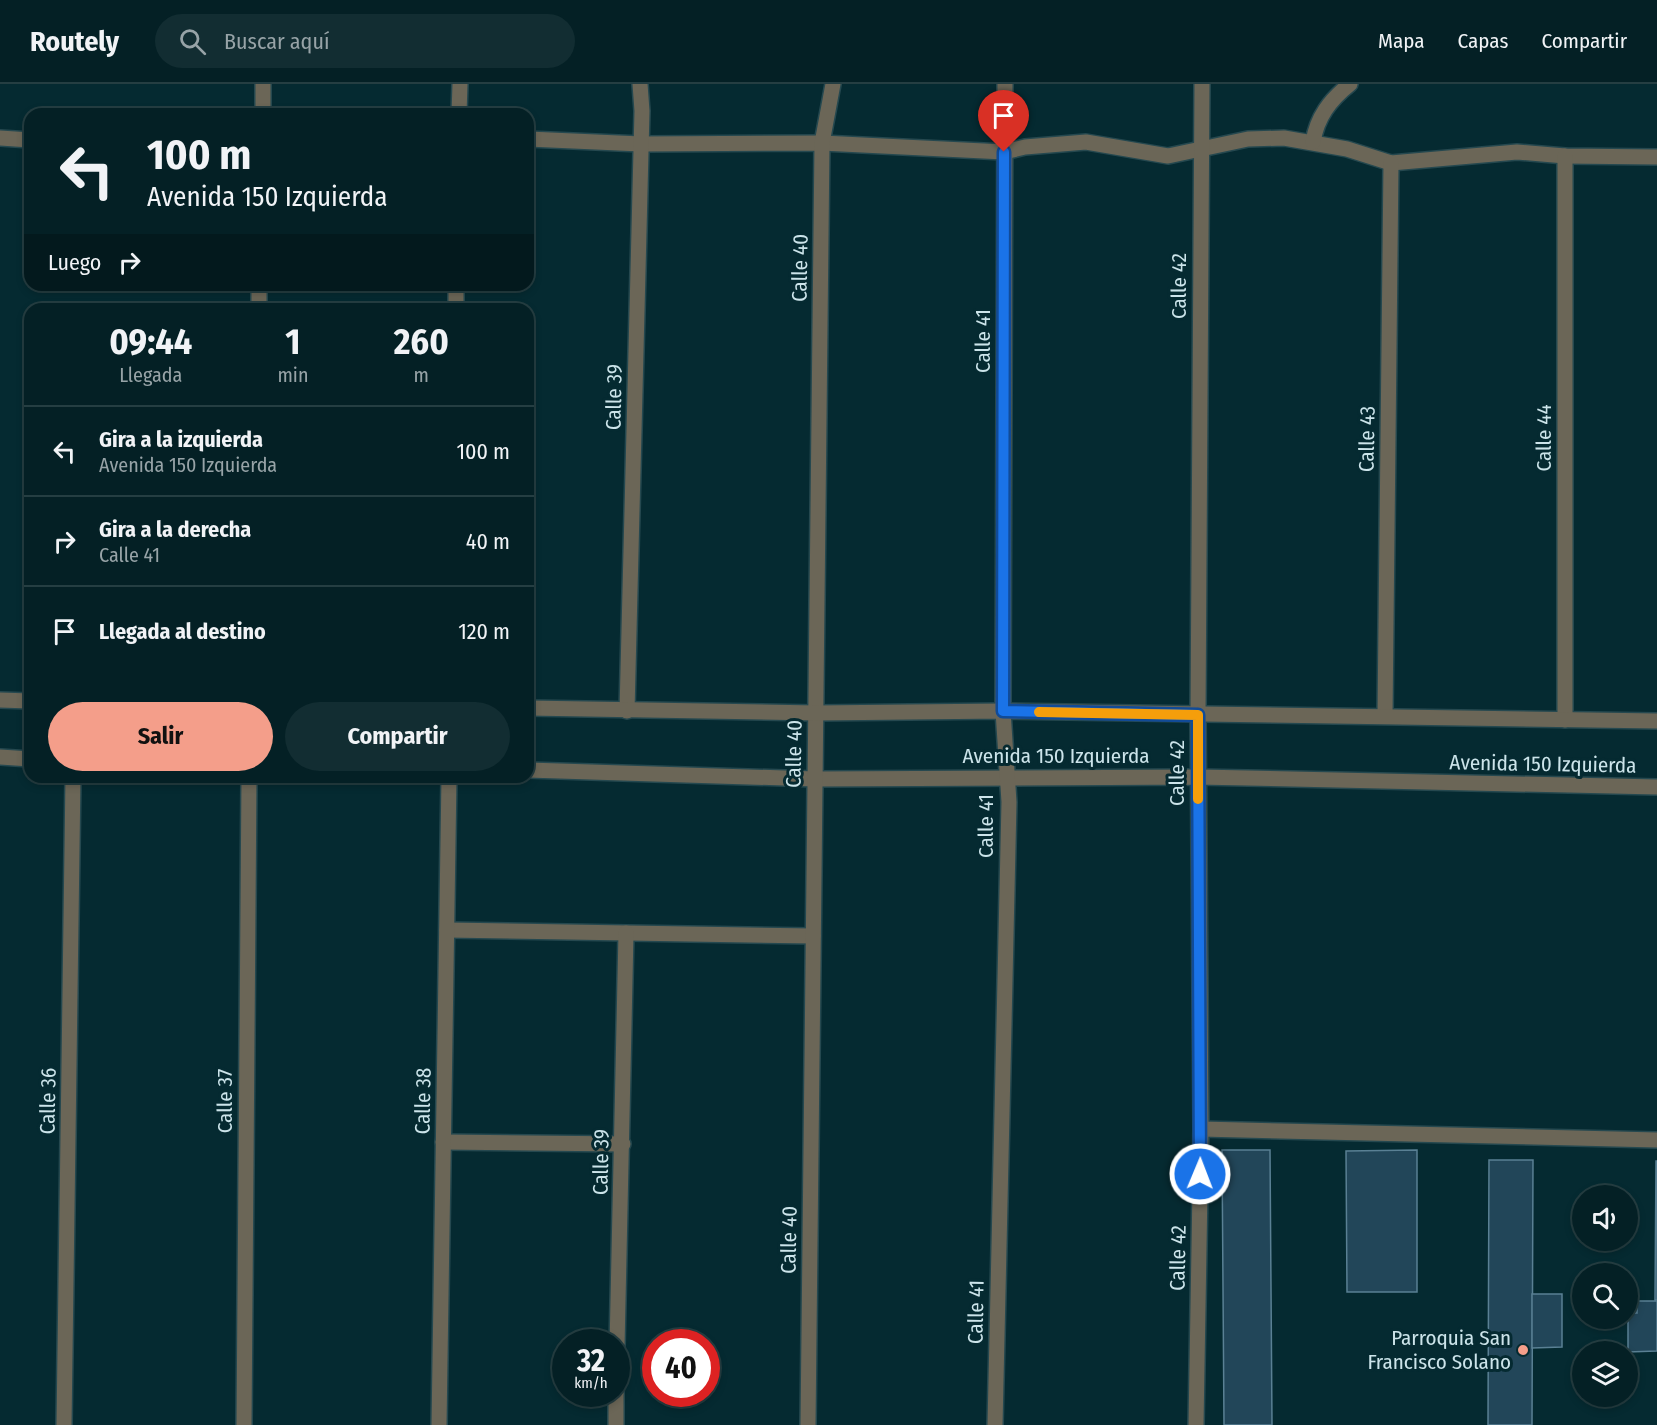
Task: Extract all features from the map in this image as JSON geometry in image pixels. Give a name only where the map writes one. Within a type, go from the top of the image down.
[{"type":"street","points":[[263,84],[263,108]]},
{"type":"street","points":[[459,108],[460,84]]},
{"type":"street","name":"Calle 39","points":[[627,711],[642,111],[640,84]]},
{"type":"street","name":"Calle 40","points":[[808,1425],[822,143],[833,84]]},
{"type":"street","name":"Calle 41","points":[[995,1425],[1009,802],[1003,711],[1005,84]]},
{"type":"street","name":"Calle 42","points":[[1196,1425],[1201,1129],[1198,715],[1202,84]]},
{"type":"street","points":[[1312,142],[1315,126],[1323,111],[1350,84]]},
{"type":"street","points":[[0,138],[24,140]]},
{"type":"street","points":[[534,139],[641,144],[822,143],[1004,152],[1025,147],[1086,142],[1168,156],[1248,139],[1284,138],[1347,149],[1391,163],[1517,152],[1564,156],[1657,157]]},
{"type":"street","name":"Calle 44","points":[[1564,156],[1565,720]]},
{"type":"street","name":"Calle 43","points":[[1385,716],[1391,163]]},
{"type":"street","points":[[0,700],[24,701]]},
{"type":"street","name":"Avenida 150 Izquierda","points":[[534,708],[816,713],[1003,711],[1657,721]]},
{"type":"street","points":[[0,757],[24,759]]},
{"type":"street","name":"Avenida 150 Izquierda","points":[[534,770],[815,779],[1198,777],[1657,787]]},
{"type":"street","name":"Calle 36","points":[[64,1425],[73,783]]},
{"type":"street","name":"Calle 37","points":[[244,1425],[249,783]]},
{"type":"street","name":"Calle 38","points":[[439,1425],[449,783]]},
{"type":"street","points":[[447,930],[813,936]]},
{"type":"street","name":"Calle 39","points":[[618,1329],[626,933]]},
{"type":"street","points":[[1201,1129],[1657,1140]]},
{"type":"street","points":[[443,1142],[623,1144]]},
{"type":"street","name":"Calle 39","points":[[616,1407],[616,1425]]},
{"type":"building","points":[[1222,1150],[1270,1150],[1272,1425],[1224,1425]]},
{"type":"building","points":[[1417,1150],[1417,1292],[1347,1292],[1346,1151]]},
{"type":"building","points":[[1489,1160],[1533,1160],[1532,1425],[1488,1425]]},
{"type":"building","points":[[1656,1161],[1657,1300],[1655,1300]]},
{"type":"building","points":[[1532,1294],[1562,1294],[1562,1347],[1532,1348]]},
{"type":"building","points":[[1638,1301],[1657,1301],[1657,1351],[1638,1352],[1638,1341],[1628,1341],[1628,1329],[1638,1329]]},
{"type":"slow traffic","points":[[1039,712],[1198,715],[1198,799]]},
{"type":"place","name":"Parroquia San Francisco Solano","points":[[1523,1350]]},
{"type":"route","points":[[1004,152],[1003,711],[1198,715],[1200,1174]]}]
